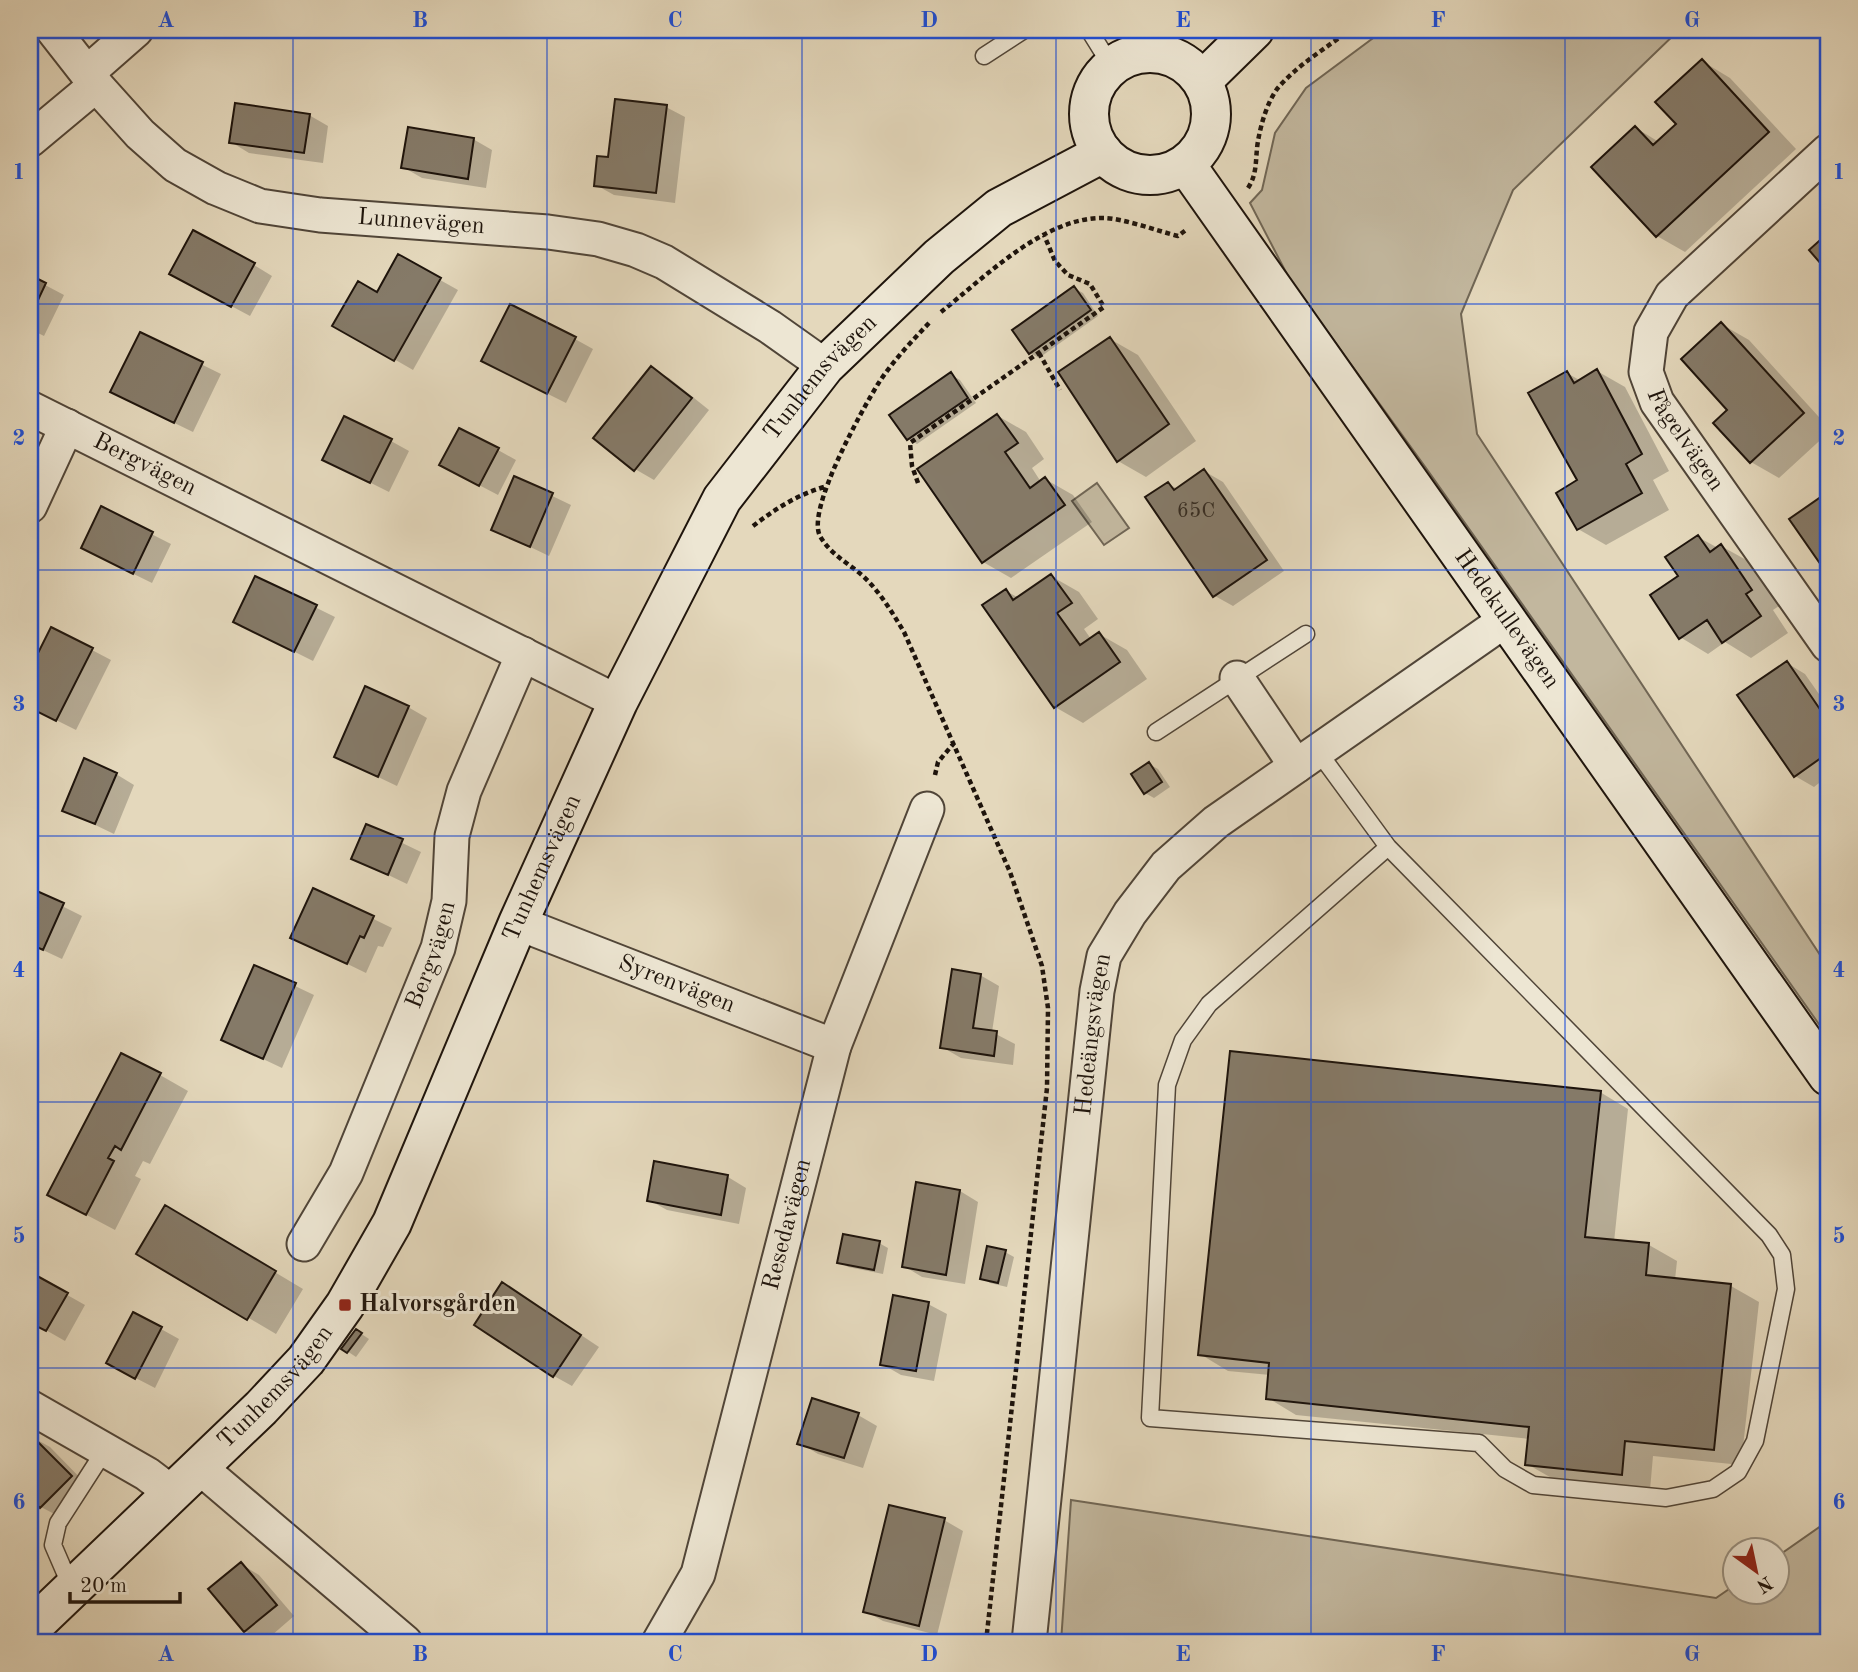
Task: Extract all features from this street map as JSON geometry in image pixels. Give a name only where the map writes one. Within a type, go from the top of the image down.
[{"type":"street","name":"Lunnevägen","points":[[54,30],[91,79],[140,134],[174,165],[216,188],[260,206],[320,215],[548,232],[611,242],[664,262],[770,327],[825,366]]},
{"type":"street","points":[[30,140],[136,30]]},
{"type":"street","points":[[1202,82],[1254,30]]},
{"type":"street","points":[[1140,54],[1161,54],[1180,61],[1202,82],[1211,104],[1211,127],[1202,148],[1186,165],[1165,174],[1142,175],[1121,168],[1103,153],[1093,136],[1091,98],[1099,81],[1112,66],[1140,54]]},
{"type":"street","name":"Fågelvägen","points":[[1828,151],[1672,295],[1651,332],[1646,372],[1657,402],[1828,645]]},
{"type":"street","name":"Tunhemsvägen","points":[[30,1629],[261,1408],[306,1360],[345,1306],[392,1223],[518,923],[618,702],[722,499],[825,366],[939,257],[999,208],[1103,153]]},
{"type":"street","name":"Hedekullevägen","points":[[1186,165],[1828,1076]]},
{"type":"street","name":"Bergvägen","points":[[30,408],[618,702]]},
{"type":"street","points":[[30,506],[66,426]]},
{"type":"street","name":"Hedeängsvägen","points":[[1028,1642],[1097,991],[1104,956],[1130,913],[1166,866],[1216,822],[1507,619]]},
{"type":"street","name":"Bergvägen","points":[[304,1244],[346,1173],[438,948],[449,901],[452,836],[464,791],[523,654]]},
{"type":"street","points":[[1237,678],[1306,758]]},
{"type":"street","name":"Resedavägen","points":[[659,1642],[698,1574],[834,1046],[927,809]]},
{"type":"street","name":"Syrenvägen","points":[[518,923],[834,1046]]},
{"type":"street","points":[[30,1408],[147,1474],[172,1493]]},
{"type":"street","points":[[198,1466],[405,1642]]},
{"type":"lane","points":[[984,56],[1024,30]]},
{"type":"lane","points":[[1089,30],[1112,66]]},
{"type":"lane","points":[[1156,732],[1306,634]]},
{"type":"lane","points":[[1306,758],[1388,847],[1769,1235],[1782,1255],[1786,1289],[1755,1441],[1738,1472],[1713,1489],[1666,1498],[1533,1485],[1505,1469],[1479,1443],[1150,1418],[1167,1085],[1183,1040],[1209,1004],[1388,847]]},
{"type":"lane","points":[[72,1588],[52,1545],[58,1523],[105,1450]]},
{"type":"path","points":[[986,1642],[1047,1088],[1048,1008],[1042,966],[1010,872],[904,632],[882,597],[863,576],[827,546],[818,533],[817,518],[825,486],[834,466],[878,384],[937,315],[1014,255],[1044,235],[1067,224],[1107,218],[1178,236],[1249,188],[1255,177],[1258,141],[1268,107],[1277,89],[1350,30]]},
{"type":"path","points":[[918,483],[912,466],[910,443],[1104,307],[1090,284],[1068,275],[1055,261],[1044,235]]},
{"type":"path","points":[[1039,353],[1060,390]]},
{"type":"shaded area","points":[[1384,30],[1679,30],[1513,190],[1461,314],[1477,434],[1828,967],[1828,1037],[1290,280],[1250,203],[1262,190],[1275,133],[1306,88]]},
{"type":"shaded area","points":[[1097,483],[1129,528],[1104,545],[1072,501]]},
{"type":"shaded area","points":[[1071,1500],[1716,1598],[1722,1594],[1722,1606],[1792,1606],[1792,1546],[1828,1521],[1828,1642],[1061,1642]]},
{"type":"building","points":[[1702,59],[1769,132],[1656,237],[1591,167],[1635,126],[1653,145],[1676,124],[1655,102]]},
{"type":"building","points":[[615,99],[667,105],[656,193],[594,186],[597,156],[608,157]]},
{"type":"building","points":[[235,103],[310,114],[304,153],[229,143]]},
{"type":"building","points":[[408,127],[474,138],[468,179],[401,168]]},
{"type":"building","points":[[193,230],[255,263],[231,307],[169,274]]},
{"type":"building","points":[[1828,233],[1828,272],[1809,250]]},
{"type":"building","points":[[398,254],[441,278],[394,361],[332,326],[358,281],[377,292]]},
{"type":"building","points":[[30,275],[46,283],[30,317]]},
{"type":"building","points":[[1074,286],[1091,310],[1029,354],[1012,330]]},
{"type":"building","points":[[510,304],[576,337],[547,394],[481,361]]},
{"type":"building","points":[[1721,322],[1804,413],[1750,463],[1713,423],[1727,410],[1681,359]]},
{"type":"building","points":[[140,332],[203,362],[174,423],[110,392]]},
{"type":"building","points":[[1110,337],[1169,424],[1117,462],[1058,372]]},
{"type":"building","points":[[651,366],[692,398],[634,471],[593,438]]},
{"type":"building","points":[[1597,369],[1642,454],[1626,464],[1642,493],[1577,530],[1556,493],[1577,480],[1528,393],[1567,371],[1574,383]]},
{"type":"building","points":[[951,372],[968,398],[907,440],[889,415]]},
{"type":"building","points":[[997,414],[1018,443],[1005,452],[1030,488],[1045,477],[1065,505],[982,563],[917,469]]},
{"type":"building","points":[[344,416],[392,439],[370,483],[322,460]]},
{"type":"building","points":[[459,428],[499,448],[479,486],[439,465]]},
{"type":"building","points":[[1204,469],[1267,560],[1213,597],[1145,497],[1168,482],[1174,490]]},
{"type":"building","points":[[514,476],[553,493],[530,547],[491,530]]},
{"type":"building","points":[[1828,492],[1828,575],[1789,519]]},
{"type":"building","points":[[101,506],[153,532],[133,574],[81,548]]},
{"type":"building","points":[[1698,535],[1710,552],[1721,544],[1752,590],[1746,594],[1761,616],[1722,643],[1707,620],[1679,639],[1650,595],[1678,576],[1665,557]]},
{"type":"building","points":[[1051,574],[1072,603],[1057,613],[1080,645],[1099,632],[1120,662],[1054,708],[982,605],[1006,589],[1013,600]]},
{"type":"building","points":[[255,576],[317,605],[294,652],[233,622]]},
{"type":"building","points":[[51,627],[93,648],[56,721],[30,708],[30,669]]},
{"type":"building","points":[[1787,661],[1828,721],[1828,753],[1794,777],[1737,695]]},
{"type":"building","points":[[365,686],[409,706],[378,777],[334,757]]},
{"type":"building","points":[[84,758],[117,773],[95,824],[62,811]]},
{"type":"building","points":[[1149,762],[1162,782],[1144,794],[1131,774]]},
{"type":"building","points":[[366,824],[403,839],[388,875],[351,859]]},
{"type":"building","points":[[30,888],[64,903],[43,950],[30,944]]},
{"type":"building","points":[[313,888],[374,916],[364,938],[360,936],[347,964],[290,938]]},
{"type":"building","points":[[254,965],[296,983],[263,1059],[221,1040]]},
{"type":"building","points":[[952,969],[981,974],[973,1028],[997,1031],[994,1056],[940,1048]]},
{"type":"building","points":[[1230,1051],[1601,1091],[1585,1237],[1649,1243],[1646,1275],[1731,1284],[1714,1450],[1625,1441],[1622,1475],[1525,1465],[1529,1427],[1266,1399],[1269,1363],[1198,1355]]},
{"type":"building","points":[[121,1053],[161,1073],[121,1150],[115,1146],[108,1158],[114,1161],[86,1215],[47,1195]]},
{"type":"building","points":[[654,1161],[728,1175],[721,1215],[647,1201]]},
{"type":"building","points":[[916,1182],[960,1190],[946,1275],[902,1267]]},
{"type":"building","points":[[165,1205],[276,1271],[247,1320],[136,1254]]},
{"type":"building","points":[[843,1234],[880,1241],[874,1270],[837,1263]]},
{"type":"building","points":[[987,1246],[1006,1250],[998,1283],[980,1279]]},
{"type":"building","points":[[30,1272],[68,1293],[46,1331],[30,1323]]},
{"type":"building","points":[[502,1282],[581,1335],[553,1377],[474,1325]]},
{"type":"building","points":[[893,1295],[929,1302],[916,1371],[880,1365]]},
{"type":"building","points":[[133,1312],[162,1327],[135,1379],[106,1363]]},
{"type":"building","points":[[356,1329],[362,1333],[347,1353],[341,1349]]},
{"type":"building","points":[[812,1398],[859,1413],[844,1458],[797,1444]]},
{"type":"building","points":[[31,1435],[72,1476],[40,1508],[30,1498]]},
{"type":"building","points":[[889,1505],[945,1518],[919,1626],[863,1612]]},
{"type":"building","points":[[241,1562],[277,1605],[244,1632],[208,1589]]},
{"type":"place","name":"Halvorsgården","points":[[345,1305]]}]
